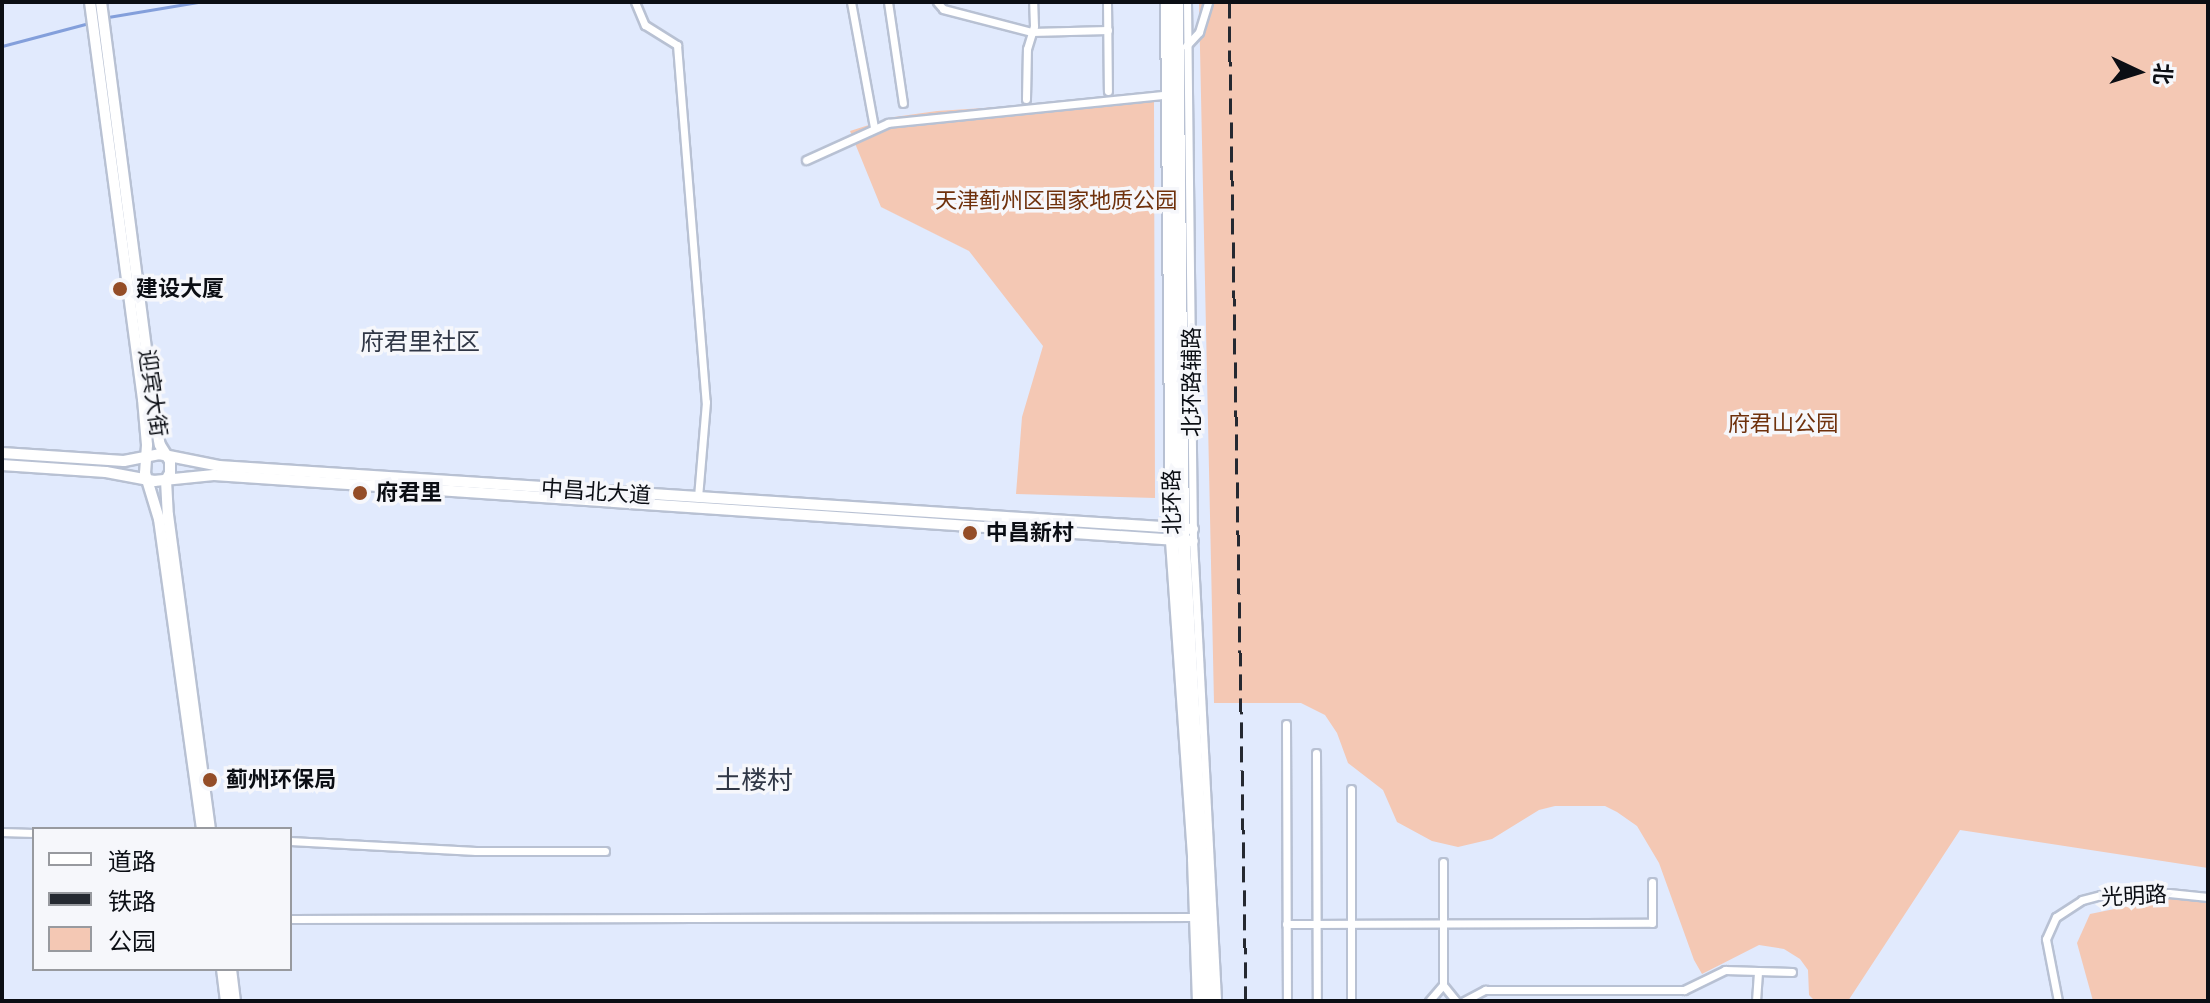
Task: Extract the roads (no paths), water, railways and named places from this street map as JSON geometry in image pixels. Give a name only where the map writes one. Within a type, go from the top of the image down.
[{"type":"highway","name":"北环路","points":[[1167,2],[1199,1001]]},
{"type":"highway","name":"北环路","points":[[1177,2],[1183,48],[1183,535],[1209,1001]]},
{"type":"main road","name":"迎宾大街","points":[[96,3],[155,418],[171,467],[166,480],[210,827]]},
{"type":"main road","name":"迎宾大街","points":[[100,28],[148,459],[145,467],[159,519],[202,827]]},
{"type":"main road","name":"中昌北大道","points":[[2,453],[124,461],[148,459],[153,455],[219,466],[698,504]]},
{"type":"main road","name":"中昌北大道","points":[[2,465],[148,479],[214,475],[1183,535]]},
{"type":"main road","points":[[222,971],[226,1001]]},
{"type":"main road","points":[[231,971],[235,1001]]},
{"type":"street","points":[[635,2],[645,25],[677,45],[706,402],[698,504]]},
{"type":"street","points":[[851,2],[874,127]]},
{"type":"street","points":[[888,2],[903,103]]},
{"type":"street","points":[[937,2],[943,9],[1031,32],[1108,30]]},
{"type":"street","points":[[1026,99],[1027,49],[1033,2]]},
{"type":"street","points":[[1107,2],[1108,91]]},
{"type":"street","points":[[1183,48],[1187,2]]},
{"type":"street","points":[[1183,48],[1204,21],[1208,2]]},
{"type":"street","points":[[806,160],[874,127],[921,118],[1162,95]]},
{"type":"street","points":[[1183,535],[1217,1001]]},
{"type":"street","points":[[1286,724],[1287,1001]]},
{"type":"street","points":[[1316,753],[1317,1001]]},
{"type":"street","points":[[1351,789],[1351,1001]]},
{"type":"street","points":[[2,832],[32,833]]},
{"type":"street","points":[[292,841],[476,851],[605,851]]},
{"type":"street","points":[[1443,862],[1443,985],[1456,1001]]},
{"type":"street","points":[[1286,924],[1652,923],[1652,882]]},
{"type":"street","name":"光明路","points":[[2058,1001],[2046,939],[2056,917],[2082,900],[2101,895],[2127,899],[2169,893],[2208,897]]},
{"type":"street","points":[[292,919],[1196,917]]},
{"type":"street","points":[[1464,1001],[1485,990],[1684,990],[1725,970],[1792,972]]},
{"type":"street","points":[[1756,1001],[1758,971]]},
{"type":"street","points":[[1429,1001],[1443,985]]},
{"type":"street","points":[[1602,990],[1602,1001]]},
{"type":"waterway","points":[[108,17],[198,2]]},
{"type":"waterway","points":[[2,46],[89,23]]},
{"type":"railway","points":[[1229,2],[1246,1001]]},
{"type":"place","name":"建设大厦","points":[[120,289]]},
{"type":"place","name":"府君里","points":[[360,493]]},
{"type":"place","name":"中昌新村","points":[[970,533]]},
{"type":"place","name":"蓟州环保局","points":[[210,780]]},
{"type":"district","name":"府君里社区","points":[[420,342]]},
{"type":"district","name":"土楼村","points":[[754,781]]},
{"type":"park label","name":"天津蓟州区国家地质公园","points":[[1056,201]]},
{"type":"park label","name":"府君山公园","points":[[1783,424]]}]
